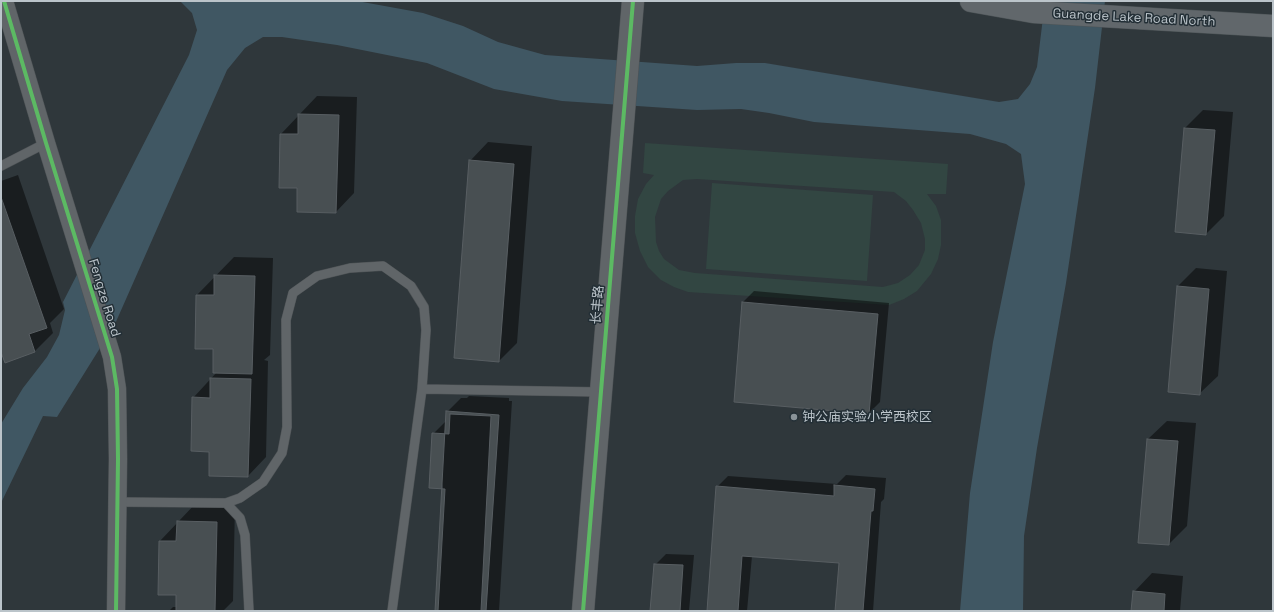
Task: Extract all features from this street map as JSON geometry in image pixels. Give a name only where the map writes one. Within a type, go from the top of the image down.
[{"type":"main road","name":"Guangde Lake Road North","points":[[971,1],[1033,12],[1273,26]]},
{"type":"street","name":"Fengze Road","points":[[4,1],[46,144],[112,357],[117,389],[118,502],[116,611]]},
{"type":"street","name":"长丰路","points":[[583,611],[633,1]]},
{"type":"lane","points":[[1,166],[46,144]]},
{"type":"lane","points":[[118,502],[226,503],[240,498],[262,482],[282,453],[287,427],[286,320],[293,293],[317,276],[350,268],[383,266],[411,286],[424,307],[426,330],[422,389],[392,611]]},
{"type":"lane","points":[[422,389],[601,392]]},
{"type":"lane","points":[[226,503],[240,518],[245,535],[249,611]]},
{"type":"green space","points":[[645,143],[948,164],[946,194],[927,194],[936,206],[941,220],[941,245],[938,259],[931,274],[917,291],[904,299],[889,305],[688,292],[661,280],[648,267],[640,251],[635,233],[635,216],[638,199],[646,184],[654,175],[643,173]],"holes":[[[697,179],[894,192],[906,201],[921,223],[925,239],[925,250],[919,265],[910,275],[898,283],[883,287],[695,273],[679,270],[664,259],[656,242],[655,217],[661,199],[668,191],[683,180]]]},
{"type":"green space","points":[[712,183],[873,195],[867,281],[706,269]]},
{"type":"water","points":[[180,1],[357,1],[423,13],[463,26],[498,42],[545,55],[697,66],[736,63],[765,63],[999,102],[1018,99],[1030,84],[1037,67],[1045,1],[1105,1],[1095,88],[1066,283],[1037,448],[1024,536],[1023,611],[960,611],[970,493],[993,342],[1025,184],[1021,154],[1006,144],[970,134],[814,122],[741,109],[697,110],[562,101],[494,89],[427,63],[337,45],[282,37],[263,37],[245,48],[227,70],[115,324],[57,417],[43,416],[1,503],[1,424],[23,388],[47,357],[59,335],[65,310],[63,302],[189,55],[197,30],[192,13]]},
{"type":"building","points":[[298,114],[339,115],[336,213],[297,212],[297,188],[279,188],[280,134],[298,134]]},
{"type":"building","points":[[1184,128],[1215,130],[1206,235],[1175,232]]},
{"type":"building","points":[[469,160],[514,164],[499,362],[454,358]]},
{"type":"building","points":[[1,197],[47,328],[29,334],[35,352],[5,363],[1,352]]},
{"type":"building","points":[[214,275],[255,276],[252,374],[213,373],[213,349],[195,349],[196,295],[214,295]]},
{"type":"building","points":[[1177,286],[1209,289],[1200,395],[1168,392]]},
{"type":"building","points":[[742,302],[878,314],[869,414],[734,402]]},
{"type":"building","points":[[210,378],[251,379],[248,477],[209,476],[209,452],[191,451],[192,397],[210,398]]},
{"type":"building","points":[[446,411],[499,415],[486,611],[435,611]]},
{"type":"building","points":[[450,414],[491,416],[481,611],[438,611],[445,489],[429,488],[432,433],[449,434]]},
{"type":"building","points":[[1147,439],[1178,441],[1169,545],[1138,543]]},
{"type":"building","points":[[834,485],[875,489],[873,511],[871,511],[863,611],[835,611],[839,563],[742,556],[738,611],[707,611],[716,486],[834,496]]},
{"type":"building","points":[[177,521],[217,522],[215,611],[176,611],[176,595],[158,595],[159,541],[176,541]]},
{"type":"building","points":[[654,564],[683,565],[680,611],[650,611]]},
{"type":"building","points":[[1133,591],[1165,594],[1164,611],[1131,611]]},
{"type":"cycle path","points":[[4,1],[112,357],[117,389],[118,459],[116,611]]},
{"type":"cycle path","points":[[583,611],[633,1]]},
{"type":"place","name":"钟公庙实验小学西校区","points":[[794,417]]}]
